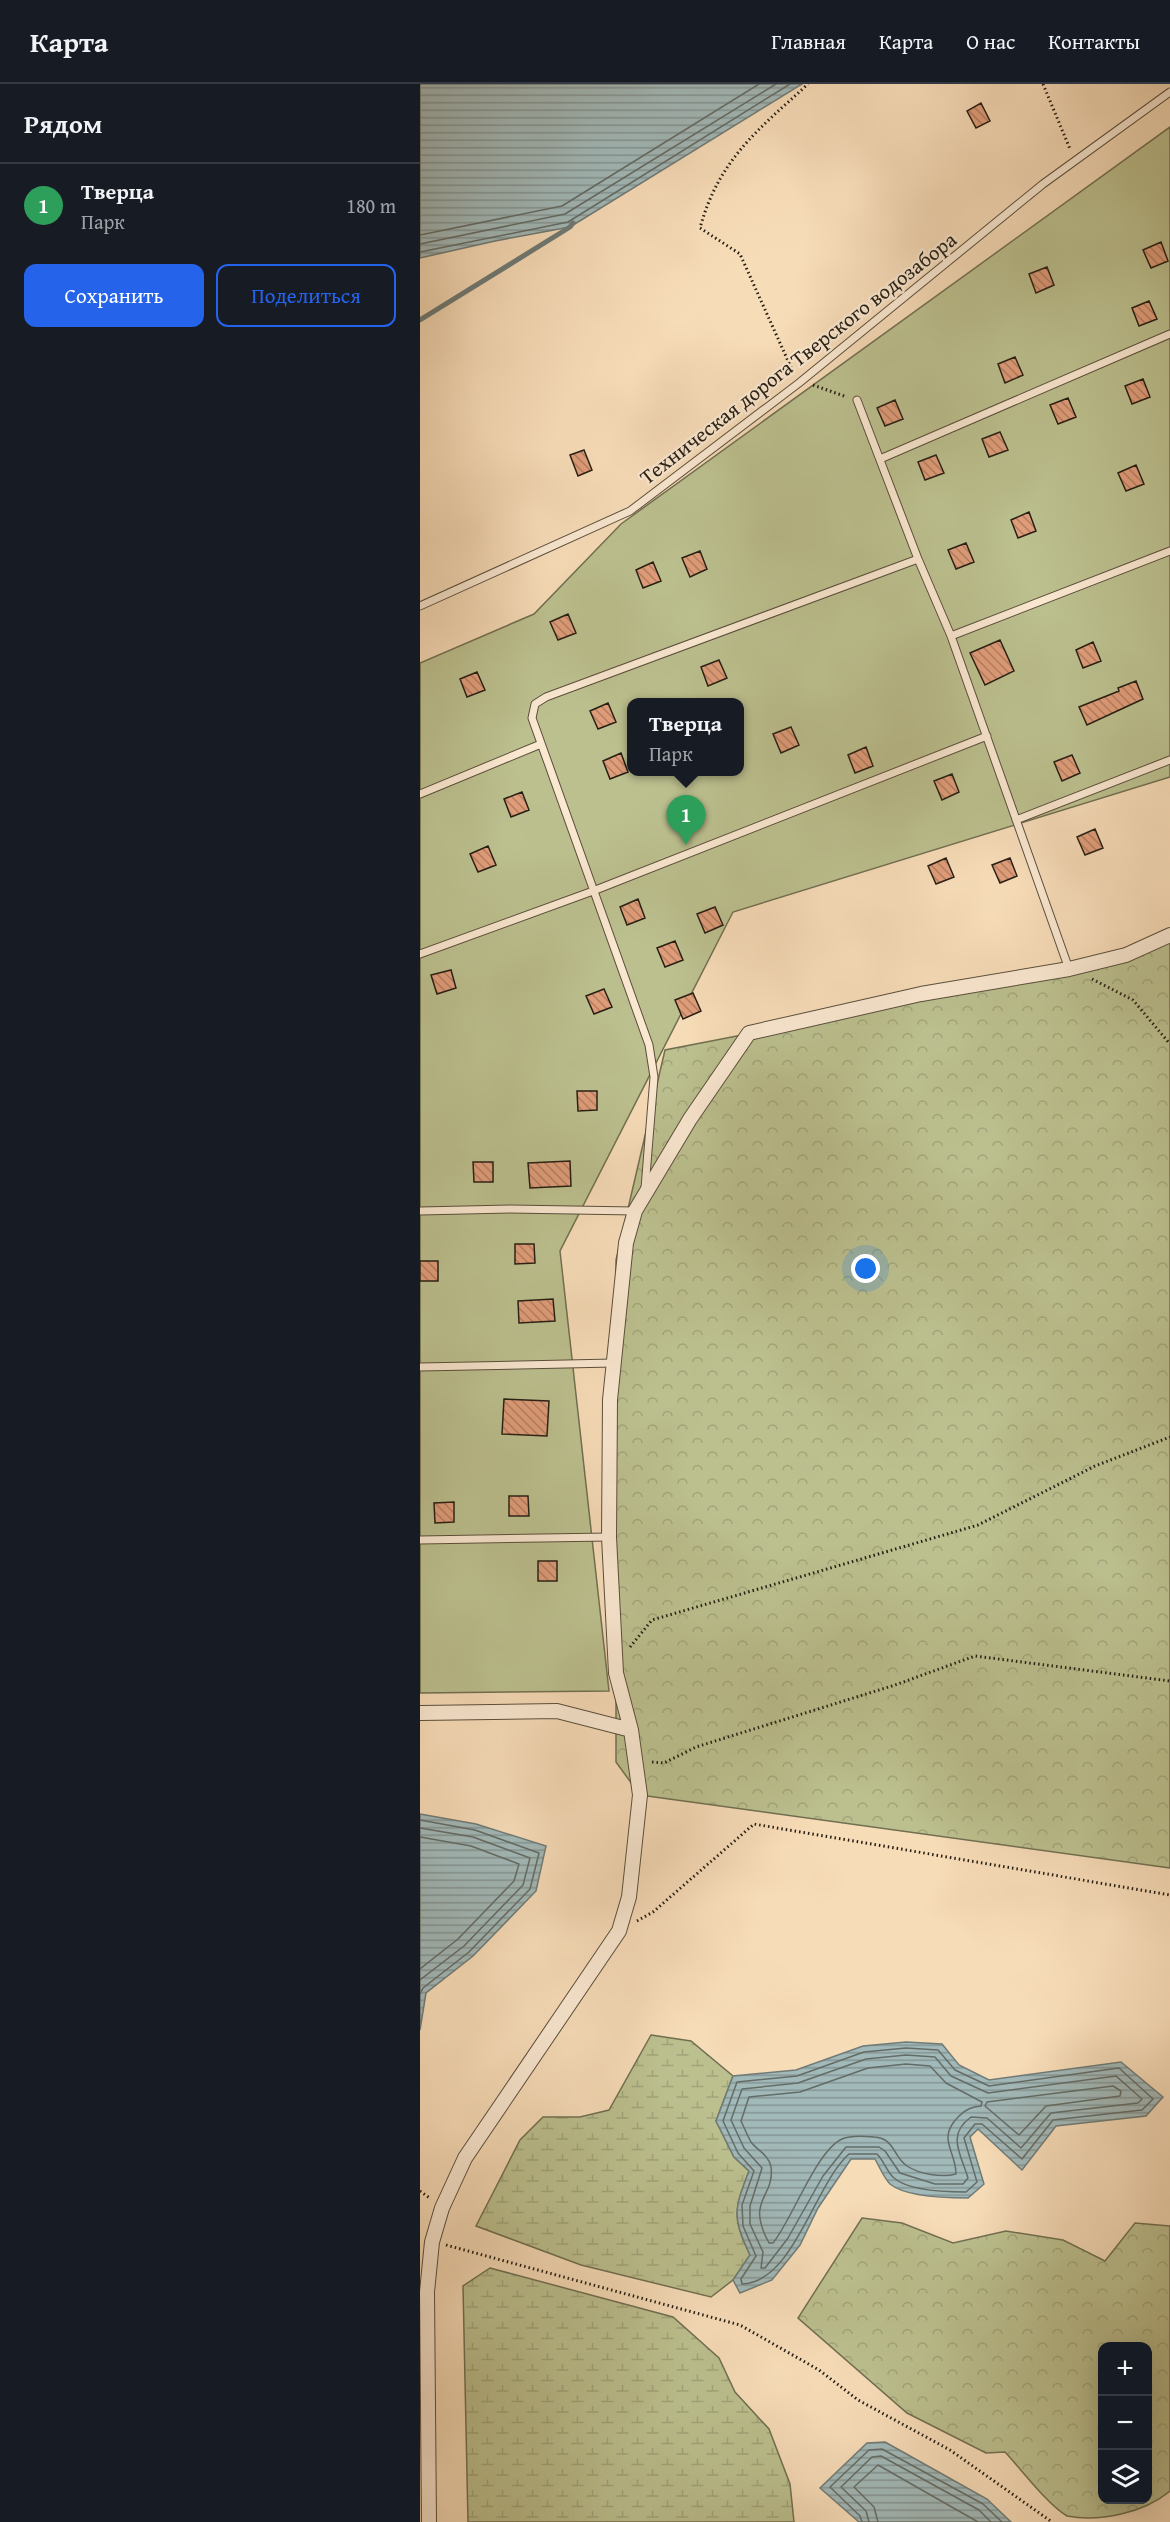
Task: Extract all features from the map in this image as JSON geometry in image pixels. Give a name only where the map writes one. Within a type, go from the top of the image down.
[{"type":"street","points":[[429,2522],[427,2292],[432,2242],[441,2208],[465,2158],[620,1931],[629,1897],[640,1795],[631,1730],[616,1663],[609,1537],[612,1363],[626,1243],[635,1211],[690,1119],[749,1034],[921,994],[1069,969],[1126,955],[1170,935]]},
{"type":"street","points":[[420,1713],[557,1711],[631,1730]]},
{"type":"lane","name":"Техническая дорога Тверского водозабора","points":[[420,606],[614,520],[799,383],[1075,160],[1170,92]]},
{"type":"lane","points":[[880,459],[1170,334]]},
{"type":"lane","points":[[857,400],[918,560],[951,636],[1069,969]]},
{"type":"lane","points":[[951,636],[1170,551]]},
{"type":"lane","points":[[645,1194],[654,1077],[651,1056],[541,744],[532,711],[535,704],[546,697],[918,560]]},
{"type":"lane","points":[[420,954],[593,891],[987,736]]},
{"type":"lane","points":[[420,794],[541,744]]},
{"type":"lane","points":[[1016,820],[1170,760]]},
{"type":"lane","points":[[420,1210],[635,1211]]},
{"type":"lane","points":[[420,1367],[612,1363]]},
{"type":"lane","points":[[420,1539],[609,1537]]},
{"type":"path","points":[[808,84],[736,152],[708,200],[700,228],[740,255],[799,383],[817,386],[857,400]]},
{"type":"path","points":[[1043,84],[1075,160]]},
{"type":"path","points":[[1069,969],[1133,1000],[1170,1044]]},
{"type":"path","points":[[616,1663],[652,1620],[978,1526],[1095,1466],[1170,1437]]},
{"type":"path","points":[[636,1762],[664,1763],[696,1747],[895,1685],[975,1656],[1170,1681]]},
{"type":"path","points":[[620,1931],[653,1912],[754,1824],[1170,1895]]},
{"type":"path","points":[[432,2242],[740,2325],[819,2370],[858,2400],[950,2450],[1052,2522]]},
{"type":"green space","points":[[1170,127],[1170,777],[733,912],[560,1251],[609,1691],[420,1693],[420,663],[534,614],[621,524]]},
{"type":"green space","points":[[1170,942],[1170,1868],[640,1795],[616,1762],[616,1260],[665,1050],[967,991]]},
{"type":"green space","points":[[651,2035],[691,2041],[733,2076],[716,2121],[734,2157],[749,2171],[740,2195],[737,2213],[740,2231],[750,2255],[733,2280],[711,2297],[581,2265],[476,2226],[520,2140],[543,2117],[580,2117],[609,2110]]},
{"type":"green space","points":[[862,2218],[902,2223],[953,2243],[1006,2231],[1063,2240],[1105,2261],[1135,2223],[1170,2226],[1170,2491],[1159,2499],[1152,2503],[1152,2342],[1098,2342],[1098,2504],[1150,2504],[1135,2510],[1107,2517],[1067,2516],[1043,2495],[1005,2452],[986,2453],[907,2413],[798,2318]]},
{"type":"green space","points":[[490,2268],[673,2317],[719,2358],[735,2392],[769,2429],[790,2484],[794,2522],[468,2522],[463,2286]]},
{"type":"water","points":[[420,84],[802,84],[570,227],[420,258]]},
{"type":"water","points":[[420,1814],[476,1824],[546,1846],[536,1891],[473,1956],[426,1993],[420,2030]]},
{"type":"water","points":[[906,2042],[942,2044],[959,2065],[989,2080],[1121,2062],[1163,2097],[1146,2116],[1056,2126],[1022,2170],[978,2129],[970,2137],[984,2184],[968,2198],[928,2196],[906,2192],[890,2184],[875,2159],[851,2159],[818,2208],[800,2245],[772,2280],[740,2293],[733,2280],[750,2255],[740,2231],[737,2213],[740,2195],[749,2171],[734,2157],[716,2121],[733,2076],[796,2070],[863,2046]]},
{"type":"water","points":[[885,2442],[987,2499],[1011,2522],[859,2522],[820,2488],[867,2443]]},
{"type":"building","points":[[981,103],[990,121],[976,128],[967,111]]},
{"type":"building","points":[[1161,242],[1168,261],[1151,268],[1143,250]]},
{"type":"building","points":[[1047,267],[1054,285],[1036,293],[1029,274]]},
{"type":"building","points":[[1149,301],[1157,319],[1139,326],[1132,308]]},
{"type":"building","points":[[1015,357],[1023,375],[1005,383],[998,364]]},
{"type":"building","points":[[1143,379],[1150,397],[1132,404],[1125,386]]},
{"type":"building","points":[[1068,398],[1076,417],[1058,424],[1050,405]]},
{"type":"building","points":[[895,400],[903,419],[885,426],[877,408]]},
{"type":"building","points":[[1000,432],[1008,450],[989,457],[982,439]]},
{"type":"building","points":[[584,450],[592,470],[578,476],[570,455]]},
{"type":"building","points":[[936,455],[944,473],[925,480],[918,462]]},
{"type":"building","points":[[1136,465],[1144,484],[1126,491],[1118,473]]},
{"type":"building","points":[[1029,512],[1036,531],[1018,538],[1011,520]]},
{"type":"building","points":[[966,543],[974,562],[956,569],[948,550]]},
{"type":"building","points":[[700,551],[707,569],[690,577],[682,558]]},
{"type":"building","points":[[653,562],[661,581],[643,588],[636,570]]},
{"type":"building","points":[[568,614],[576,633],[558,640],[550,622]]},
{"type":"building","points":[[1000,640],[1014,671],[985,685],[970,653]]},
{"type":"building","points":[[1093,642],[1101,661],[1083,668],[1076,650]]},
{"type":"building","points":[[719,660],[727,678],[708,686],[701,667]]},
{"type":"building","points":[[477,672],[485,690],[467,697],[460,679]]},
{"type":"building","points":[[1136,681],[1143,699],[1087,725],[1079,707],[1119,691],[1118,688]]},
{"type":"building","points":[[608,703],[616,722],[598,729],[590,711]]},
{"type":"building","points":[[791,727],[799,745],[781,753],[773,734]]},
{"type":"building","points":[[866,747],[873,766],[855,773],[848,755]]},
{"type":"building","points":[[621,753],[627,772],[610,779],[603,761]]},
{"type":"building","points":[[1072,755],[1080,773],[1062,781],[1054,762]]},
{"type":"building","points":[[952,774],[959,792],[942,800],[934,781]]},
{"type":"building","points":[[522,792],[529,810],[511,817],[504,799]]},
{"type":"building","points":[[689,799],[697,818],[679,825],[672,807]]},
{"type":"building","points":[[1095,829],[1103,848],[1085,855],[1077,837]]},
{"type":"building","points":[[488,846],[496,865],[478,872],[470,854]]},
{"type":"building","points":[[946,858],[954,877],[936,884],[928,866]]},
{"type":"building","points":[[1010,858],[1017,876],[1000,883],[992,865]]},
{"type":"building","points":[[638,899],[645,918],[627,925],[620,907]]},
{"type":"building","points":[[715,907],[723,925],[705,933],[697,914]]},
{"type":"building","points":[[675,941],[683,960],[665,967],[657,948]]},
{"type":"building","points":[[451,970],[456,988],[437,994],[431,975]]},
{"type":"building","points":[[604,989],[612,1007],[594,1014],[586,996]]},
{"type":"building","points":[[693,993],[701,1011],[683,1019],[675,1000]]},
{"type":"building","points":[[577,1091],[597,1091],[597,1110],[578,1111]]},
{"type":"building","points":[[570,1161],[571,1186],[530,1188],[528,1163]]},
{"type":"building","points":[[473,1162],[493,1162],[493,1182],[474,1182]]},
{"type":"building","points":[[515,1244],[534,1244],[535,1263],[515,1264]]},
{"type":"building","points":[[420,1261],[438,1261],[438,1281],[420,1281]]},
{"type":"building","points":[[553,1299],[555,1321],[519,1323],[518,1301]]},
{"type":"building","points":[[504,1399],[549,1401],[547,1436],[502,1434]]},
{"type":"building","points":[[509,1496],[528,1496],[529,1516],[509,1516]]},
{"type":"building","points":[[454,1502],[454,1522],[435,1523],[434,1503]]},
{"type":"building","points":[[538,1561],[557,1561],[557,1581],[538,1581]]},
{"type":"waterway","points":[[420,320],[573,223]]},
{"type":"place","name":"Тверца","points":[[686,845]]}]
